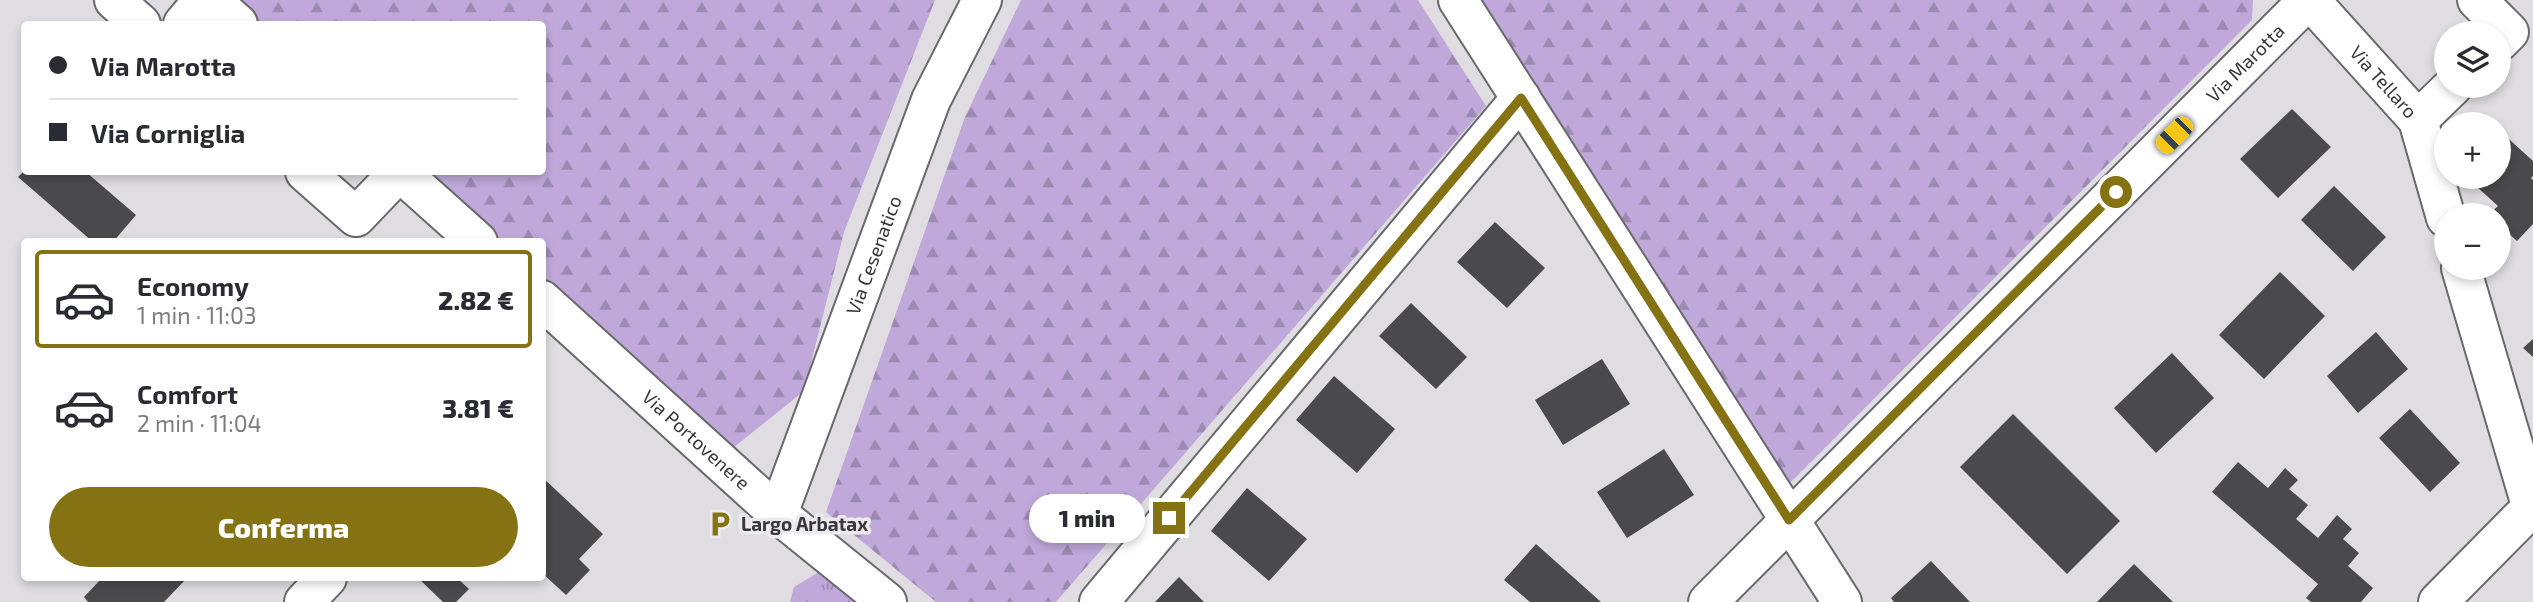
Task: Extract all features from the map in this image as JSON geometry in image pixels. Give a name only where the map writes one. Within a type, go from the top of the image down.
[{"type":"street","points":[[114,0],[138,21]]},
{"type":"street","points":[[186,21],[204,0]]},
{"type":"street","points":[[211,0],[235,21]]},
{"type":"street","name":"Via Cesenatico","points":[[778,514],[931,100],[982,0]]},
{"type":"street","points":[[1458,0],[1842,602]]},
{"type":"street","name":"Via Tellaro","points":[[2309,0],[2418,120],[2442,203]]},
{"type":"street","name":"Via Marotta","points":[[1708,602],[2309,0]]},
{"type":"street","points":[[2477,0],[2514,36]]},
{"type":"street","points":[[1099,602],[1521,98]]},
{"type":"street","points":[[2418,120],[2441,98]]},
{"type":"street","points":[[308,175],[356,217],[397,175]]},
{"type":"street","points":[[403,175],[474,238]]},
{"type":"street","points":[[2438,602],[2532,508],[2465,280]]},
{"type":"street","name":"Via Portovenere","points":[[550,322],[887,602]]},
{"type":"street","points":[[304,602],[324,581]]},
{"type":"green space","points":[[235,0],[935,0],[844,232],[804,391],[728,452],[546,285],[546,238],[495,238],[425,175],[546,175],[546,21],[259,21]]},
{"type":"green space","points":[[1021,0],[1418,0],[1486,106],[1056,602],[936,602],[826,512],[965,117]]},
{"type":"green space","points":[[1467,0],[2253,0],[2252,20],[1786,487]]},
{"type":"green space","points":[[819,572],[838,575],[870,602],[790,602],[794,587]]},
{"type":"building","points":[[2292,109],[2331,147],[2278,198],[2240,159]]},
{"type":"building","points":[[2511,141],[2533,161],[2533,224],[2517,241],[2511,236],[2511,203],[2495,203],[2479,189],[2511,189]]},
{"type":"building","points":[[21,174],[89,175],[136,215],[116,238],[88,238],[18,177]]},
{"type":"building","points":[[2334,186],[2386,237],[2353,271],[2301,220]]},
{"type":"building","points":[[1495,222],[1545,268],[1507,308],[1457,262]]},
{"type":"building","points":[[2280,272],[2325,316],[2264,379],[2219,335]]},
{"type":"building","points":[[1411,303],[1467,357],[1436,389],[1379,336]]},
{"type":"building","points":[[2376,332],[2408,369],[2358,413],[2327,376]]},
{"type":"building","points":[[2533,339],[2533,357],[2523,348]]},
{"type":"building","points":[[2172,353],[2214,398],[2156,453],[2114,408]]},
{"type":"building","points":[[1602,359],[1630,404],[1563,445],[1535,400]]},
{"type":"building","points":[[1334,376],[1395,429],[1357,473],[1296,420]]},
{"type":"building","points":[[2410,409],[2460,463],[2430,492],[2379,438]]},
{"type":"building","points":[[2013,414],[2120,521],[2067,574],[1960,467]]},
{"type":"building","points":[[1664,449],[1694,495],[1627,538],[1597,492]]},
{"type":"building","points":[[2238,462],[2268,488],[2285,468],[2298,480],[2289,489],[2308,505],[2296,519],[2318,538],[2337,515],[2352,529],[2343,539],[2359,553],[2348,566],[2373,588],[2361,602],[2311,602],[2306,598],[2318,584],[2212,492]]},
{"type":"building","points":[[546,481],[603,534],[579,559],[590,570],[566,595],[546,577]]},
{"type":"building","points":[[1247,488],[1307,539],[1269,581],[1211,531]]},
{"type":"building","points":[[1536,544],[1601,602],[1530,602],[1504,580]]},
{"type":"building","points":[[1931,561],[1970,602],[1894,602],[1891,598]]},
{"type":"building","points":[[2134,564],[2173,602],[2097,602]]},
{"type":"building","points":[[1179,577],[1204,602],[1155,602]]},
{"type":"building","points":[[99,581],[184,581],[164,602],[88,602],[84,597]]},
{"type":"building","points":[[421,581],[460,581],[469,589],[456,602],[443,602]]},
{"type":"place","name":"Largo Arbatax","points":[[720,524]]},
{"type":"route","points":[[1169,518],[1521,98],[1789,520],[2116,192]]}]
